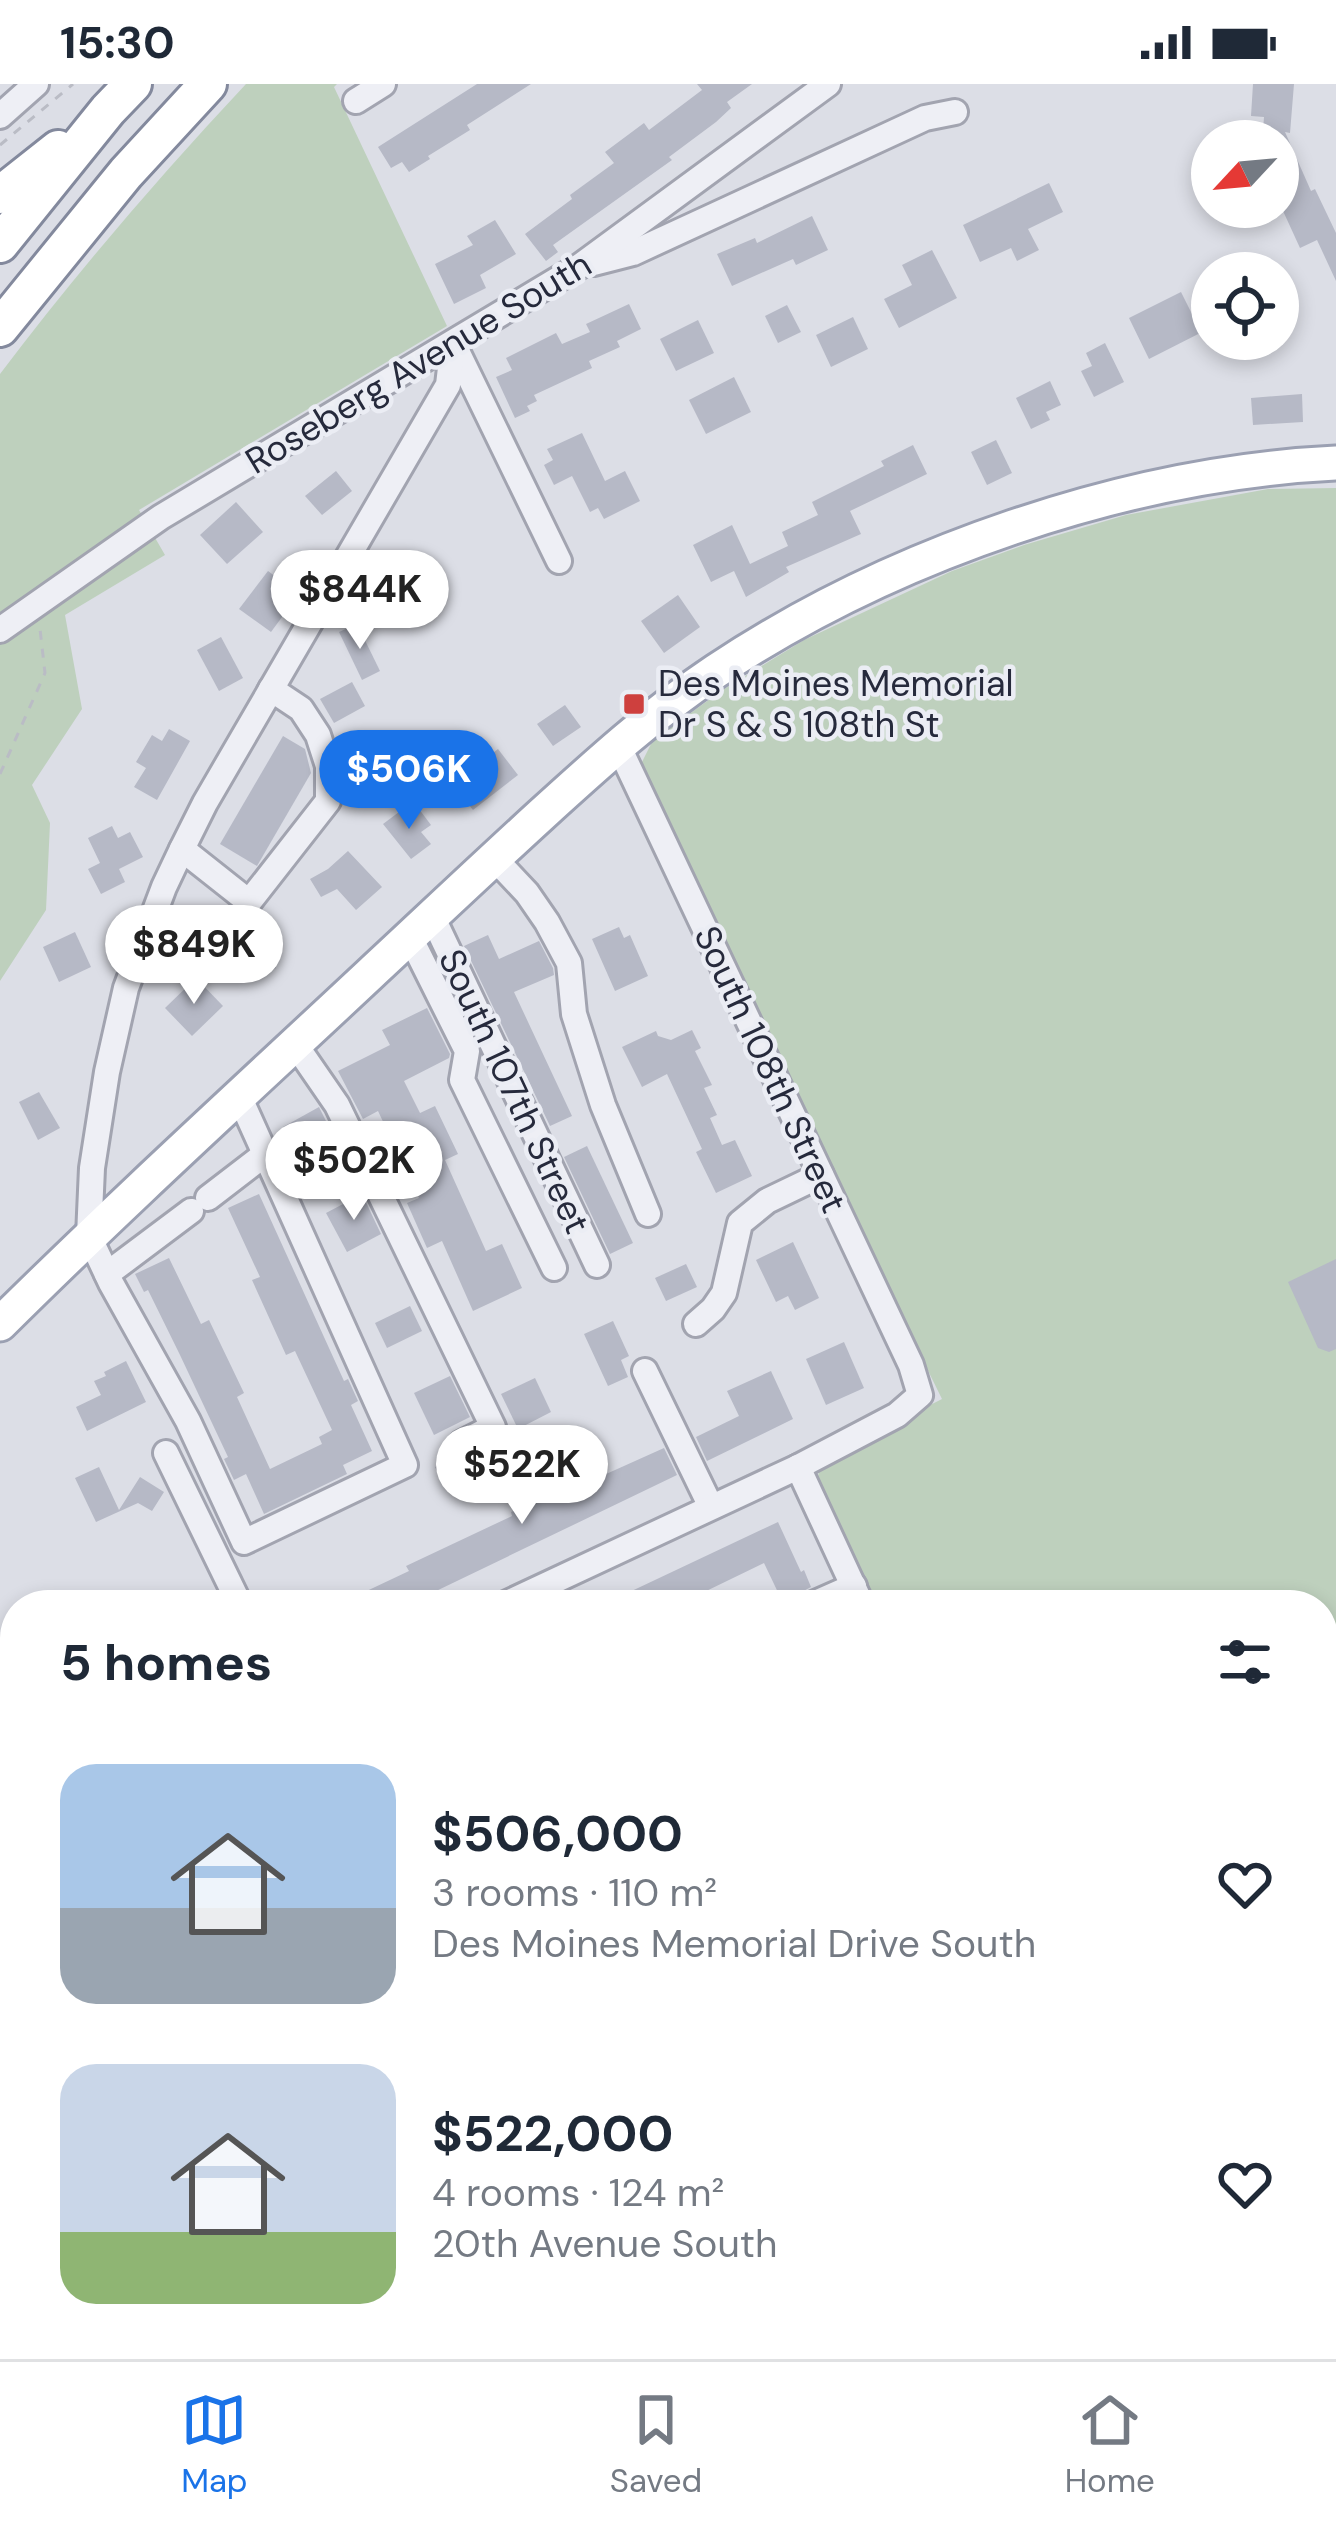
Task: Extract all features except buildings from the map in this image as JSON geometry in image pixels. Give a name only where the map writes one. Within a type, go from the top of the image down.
[{"type":"highway","points":[[0,328],[126,173],[208,84]]},
{"type":"highway","points":[[0,195],[120,97]]},
{"type":"highway","points":[[0,244],[120,97]]},
{"type":"main road","points":[[0,1324],[617,745],[716,671],[813,613],[918,564],[1011,529],[1096,502],[1219,476],[1336,464]]},
{"type":"street","points":[[356,100],[383,84]]},
{"type":"street","name":"Roseberg Avenue South","points":[[0,630],[161,517],[580,266],[828,84]]},
{"type":"street","points":[[0,116],[26,87]]},
{"type":"street","points":[[580,266],[633,253],[925,118],[955,112]]},
{"type":"street","points":[[453,343],[559,561]]},
{"type":"street","points":[[239,1096],[405,1465],[244,1542],[188,1420],[89,1236],[92,1168],[107,1072],[126,988],[164,886],[271,688],[448,385],[453,343]]},
{"type":"street","points":[[182,849],[249,902],[328,801],[328,766],[318,735],[301,709],[271,688]]},
{"type":"street","name":"South 108th Street","points":[[617,745],[911,1365],[920,1395],[897,1415],[798,1466]]},
{"type":"street","points":[[494,858],[527,893],[568,963],[574,1014],[603,1105],[648,1214]]},
{"type":"street","points":[[421,927],[467,1051],[463,1080],[554,1268]]},
{"type":"street","name":"South 107th Street","points":[[421,927],[597,1265]]},
{"type":"street","points":[[295,1044],[337,1105],[493,1427],[461,1444]]},
{"type":"street","points":[[106,1274],[264,1155]]},
{"type":"street","points":[[696,1324],[724,1293],[740,1223],[766,1201],[821,1175]]},
{"type":"street","points":[[644,1371],[711,1507]]},
{"type":"street","points":[[166,1453],[233,1590]]},
{"type":"street","points":[[535,1590],[798,1466],[855,1590]]},
{"type":"path","points":[[0,145],[73,84]]},
{"type":"path","points":[[0,774],[45,673],[36,603]]},
{"type":"green space","points":[[246,84],[337,84],[334,87],[447,326],[139,510],[165,555],[65,615],[82,709],[32,785],[50,823],[46,910],[0,981],[0,374],[119,226]]},
{"type":"green space","points":[[1336,488],[1336,1590],[868,1590],[816,1484],[822,1460],[942,1399],[645,796],[641,764],[653,740],[724,689],[804,640],[952,571],[1126,515],[1268,489]]},
{"type":"place","name":"Des Moines Memorial Dr S & S 108th St","points":[[634,704]]}]
